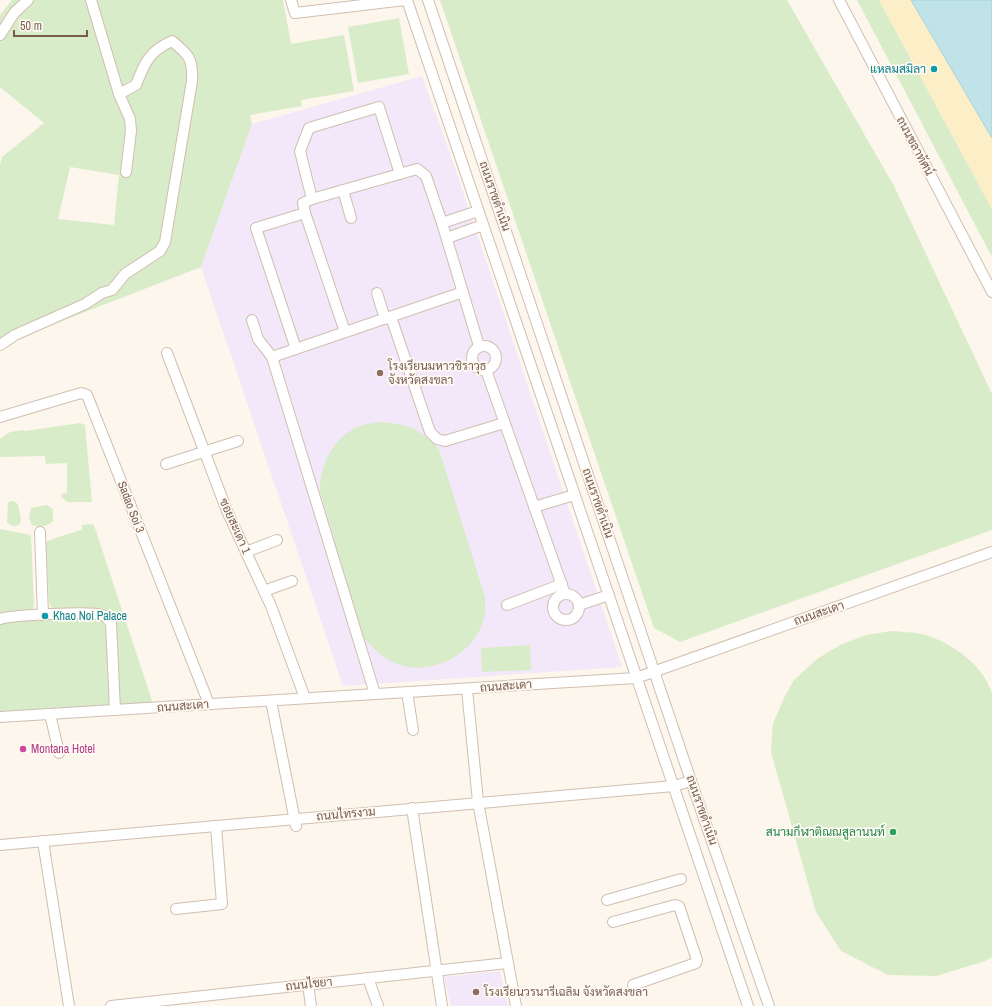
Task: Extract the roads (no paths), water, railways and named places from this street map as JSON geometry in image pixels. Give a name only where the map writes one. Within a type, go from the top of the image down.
[{"type":"street","points":[[0,35],[14,13],[28,0]]},
{"type":"street","points":[[91,0],[119,94],[130,119],[131,131],[126,172]]},
{"type":"street","points":[[291,0],[295,13],[406,0]]},
{"type":"street","name":"ถนนราชดำเนิน","points":[[406,0],[748,1006]]},
{"type":"street","name":"ถนนราชดำเนิน","points":[[428,0],[691,781],[769,1006]]},
{"type":"street","name":"ถนนชลาทัศน์","points":[[839,0],[992,292]]},
{"type":"street","points":[[0,345],[15,335],[84,304],[102,292],[112,290],[125,274],[160,251],[165,242],[192,81],[193,67],[189,55],[172,41],[160,46],[146,61],[136,85],[119,94]]},
{"type":"street","points":[[312,199],[300,151],[310,128],[379,107],[400,174]]},
{"type":"street","points":[[345,332],[303,203],[312,199],[417,169],[426,176],[447,238],[479,346]]},
{"type":"street","points":[[343,190],[352,218]]},
{"type":"street","points":[[442,223],[478,211]]},
{"type":"street","points":[[296,349],[256,228],[305,213]]},
{"type":"street","points":[[447,238],[483,225]]},
{"type":"street","points":[[377,292],[430,432],[437,439],[445,441],[504,423]]},
{"type":"street","points":[[272,357],[463,292]]},
{"type":"street","points":[[252,320],[258,339],[272,357],[375,694]]},
{"type":"street","points":[[479,346],[488,346],[492,348],[497,355],[495,364],[486,370],[478,368],[472,362],[473,352],[479,346]]},
{"type":"street","name":"ซอยสะเดา 1","points":[[167,353],[227,511],[264,592],[304,698]]},
{"type":"street","points":[[486,370],[565,594]]},
{"type":"street","name":"Sadao Soi 3","points":[[0,417],[81,393],[87,395],[209,704]]},
{"type":"street","points":[[166,464],[238,441]]},
{"type":"street","points":[[534,507],[574,495]]},
{"type":"street","points":[[40,532],[43,615]]},
{"type":"street","points":[[246,552],[277,540]]},
{"type":"street","name":"ถนนสะเดา","points":[[0,717],[636,678],[992,552]]},
{"type":"street","points":[[264,592],[292,581]]},
{"type":"street","points":[[507,605],[562,584]]},
{"type":"street","points":[[565,594],[575,597],[580,605],[578,614],[568,621],[559,619],[553,612],[554,601],[561,595],[565,594]]},
{"type":"street","points":[[580,605],[608,595]]},
{"type":"street","points":[[0,619],[43,615],[93,613],[104,615],[111,623],[115,710]]},
{"type":"street","points":[[467,689],[478,802],[516,1006]]},
{"type":"street","points":[[407,692],[413,730]]},
{"type":"street","points":[[272,700],[295,822]]},
{"type":"street","points":[[50,714],[59,753]]},
{"type":"street","name":"ถนนไทรงาม","points":[[0,845],[216,826],[295,822],[412,808],[674,786],[691,781]]},
{"type":"street","points":[[412,808],[442,1006]]},
{"type":"street","points":[[176,909],[222,904],[216,826]]},
{"type":"street","points":[[44,841],[69,1006]]},
{"type":"street","points":[[607,900],[681,879]]},
{"type":"street","points":[[613,922],[675,905],[679,906],[697,960],[696,963],[633,985]]},
{"type":"street","name":"ถนนไชยา","points":[[115,1006],[507,962]]},
{"type":"street","points":[[368,978],[378,1006]]},
{"type":"street","points":[[308,984],[311,1006]]},
{"type":"water","points":[[911,0],[992,0],[992,138]]},
{"type":"place","name":"แหลมสมิลา","points":[[934,69]]},
{"type":"place","name":"โรงเรียนมหาวชิราวุธ จังหวัดสงขลา","points":[[380,373]]},
{"type":"place","name":"Khao Noi Palace","points":[[45,616]]},
{"type":"place","name":"Montana Hotel","points":[[23,749]]},
{"type":"place","name":"สนามกีฬาติณณสูลานนท์","points":[[893,832]]},
{"type":"place","name":"โรงเรียนวรนารีเฉลิม จังหวัดสงขลา","points":[[476,992]]}]
